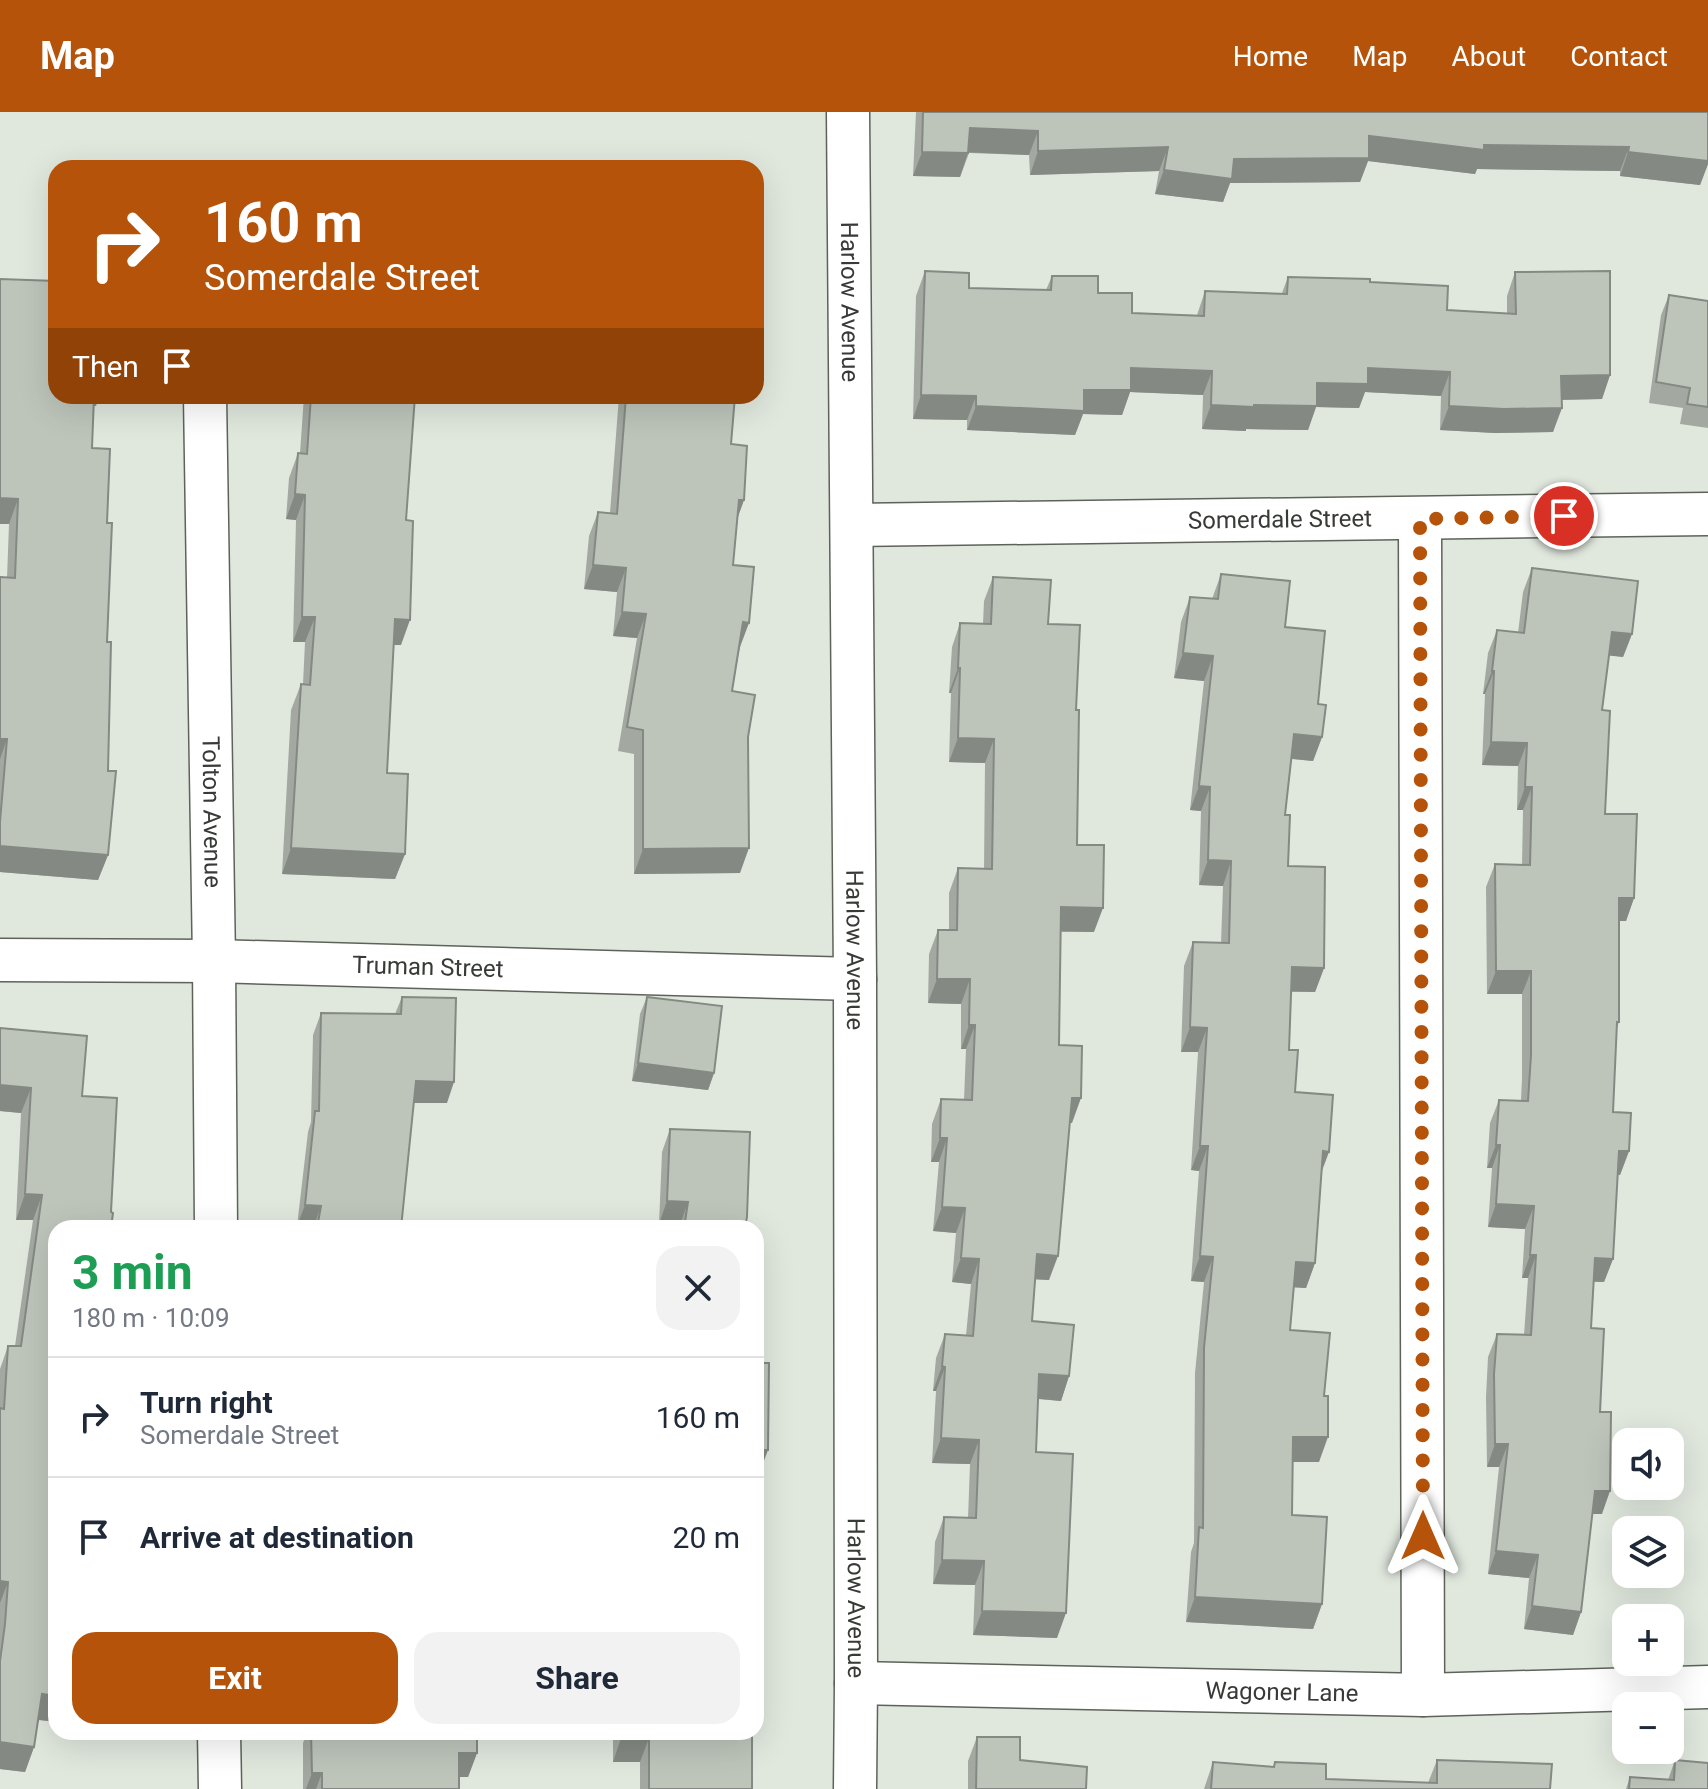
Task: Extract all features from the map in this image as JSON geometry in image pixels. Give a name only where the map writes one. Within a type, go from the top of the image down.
[{"type":"street","name":"Harlow Avenue","points":[[848,112],[855,979],[855,1789]]},
{"type":"street","name":"Tolton Avenue","points":[[205,404],[216,1220]]},
{"type":"street","name":"Somerdale Street","points":[[852,525],[1708,514]]},
{"type":"street","points":[[1420,519],[1423,1695]]},
{"type":"street","name":"Truman Street","points":[[0,960],[214,961],[855,979]]},
{"type":"street","name":"Wagoner Lane","points":[[856,1683],[1423,1695],[1708,1687]]},
{"type":"street","points":[[219,1740],[220,1789]]},
{"type":"building","points":[[923,112],[1708,112],[1708,161],[1628,152],[1629,147],[1484,145],[1484,150],[1369,136],[1369,158],[1234,159],[1232,179],[1164,170],[1168,147],[1038,151],[1038,131],[970,128],[968,153],[922,152]]},
{"type":"building","points":[[925,271],[969,273],[969,288],[1051,290],[1052,276],[1098,276],[1098,293],[1132,293],[1132,313],[1204,316],[1205,291],[1287,294],[1288,277],[1370,279],[1370,282],[1448,286],[1447,310],[1516,314],[1515,272],[1610,271],[1610,375],[1561,376],[1562,408],[1449,406],[1450,372],[1368,368],[1368,384],[1317,383],[1317,406],[1211,405],[1212,371],[1131,368],[1131,390],[1084,390],[1084,411],[976,406],[976,396],[921,395]]},
{"type":"building","points":[[0,279],[48,281],[48,404],[94,404],[92,448],[110,449],[107,523],[112,523],[107,642],[111,642],[108,771],[116,771],[108,855],[0,846],[7,739],[0,739],[0,577],[15,578],[18,499],[0,498]]},
{"type":"building","points":[[1669,295],[1708,301],[1708,407],[1687,404],[1690,388],[1656,382]]},
{"type":"building","points":[[310,404],[414,404],[406,520],[413,521],[410,620],[395,619],[387,773],[408,774],[405,854],[291,848],[301,684],[310,685],[315,617],[302,617],[305,495],[295,494],[298,453],[307,454]]},
{"type":"building","points":[[625,404],[734,404],[731,444],[747,446],[744,500],[739,500],[733,565],[754,567],[749,623],[743,622],[732,691],[755,695],[748,737],[749,848],[643,849],[643,730],[627,727],[646,614],[622,612],[626,568],[593,565],[598,512],[617,514]]},
{"type":"building","points":[[1532,568],[1638,581],[1632,634],[1612,632],[1602,710],[1610,711],[1605,814],[1637,814],[1634,898],[1619,898],[1619,1022],[1613,1112],[1631,1113],[1629,1151],[1619,1151],[1613,1259],[1595,1258],[1591,1328],[1604,1329],[1600,1412],[1611,1412],[1610,1491],[1595,1491],[1581,1612],[1532,1606],[1538,1555],[1496,1551],[1508,1444],[1495,1444],[1497,1334],[1531,1335],[1536,1255],[1530,1255],[1534,1206],[1496,1204],[1499,1100],[1528,1101],[1531,971],[1496,971],[1495,864],[1530,865],[1532,787],[1525,787],[1527,743],[1491,742],[1492,671],[1497,630],[1524,633]]},
{"type":"building","points":[[1221,574],[1290,581],[1285,627],[1325,631],[1318,704],[1326,705],[1322,737],[1294,734],[1285,815],[1290,815],[1288,866],[1325,867],[1324,968],[1292,967],[1289,1050],[1298,1050],[1295,1092],[1333,1095],[1329,1152],[1323,1151],[1315,1263],[1296,1262],[1290,1330],[1330,1333],[1324,1396],[1328,1396],[1328,1437],[1293,1437],[1292,1515],[1327,1517],[1322,1604],[1195,1597],[1199,1527],[1203,1528],[1204,1348],[1213,1257],[1200,1256],[1208,1146],[1200,1146],[1207,1028],[1190,1027],[1193,942],[1229,943],[1231,861],[1208,860],[1210,787],[1199,786],[1213,656],[1183,653],[1190,597],[1218,599]]},
{"type":"building","points":[[993,577],[1051,580],[1048,624],[1080,625],[1076,710],[1079,710],[1077,845],[1104,845],[1103,908],[1061,907],[1059,1045],[1082,1046],[1081,1098],[1072,1098],[1058,1256],[1037,1254],[1032,1321],[1074,1325],[1069,1376],[1039,1374],[1036,1452],[1073,1454],[1066,1613],[982,1611],[984,1561],[942,1560],[944,1517],[976,1518],[979,1440],[941,1438],[945,1334],[973,1336],[979,1259],[961,1258],[965,1208],[942,1207],[947,1138],[940,1138],[941,1099],[972,1100],[975,1025],[969,1025],[970,979],[937,979],[938,930],[957,930],[958,868],[992,869],[994,739],[958,738],[958,668],[960,623],[991,624]]},
{"type":"building","points":[[402,997],[456,998],[454,1082],[416,1081],[402,1220],[318,1220],[321,1206],[305,1205],[315,1111],[319,1111],[321,1013],[401,1014]]},
{"type":"building","points":[[647,997],[722,1006],[714,1073],[638,1063]]},
{"type":"building","points":[[0,1028],[87,1036],[82,1096],[117,1098],[112,1220],[48,1220],[48,1695],[42,1694],[34,1747],[0,1742],[0,1661],[8,1582],[0,1581],[0,1408],[4,1409],[8,1346],[21,1346],[42,1195],[25,1194],[31,1088],[0,1085]]},
{"type":"building","points":[[670,1129],[750,1132],[746,1220],[685,1220],[688,1202],[667,1201]]},
{"type":"building","points":[[764,1363],[769,1363],[768,1450],[764,1450]]},
{"type":"building","points":[[977,1737],[1020,1737],[1020,1760],[1087,1767],[1086,1789],[976,1789]]},
{"type":"building","points":[[311,1740],[477,1740],[477,1753],[459,1753],[459,1789],[322,1789],[322,1773],[312,1773]]},
{"type":"building","points":[[649,1740],[752,1740],[752,1789],[649,1789]]},
{"type":"building","points":[[1437,1760],[1552,1764],[1550,1789],[1211,1789],[1213,1762],[1274,1767],[1275,1762],[1326,1764],[1326,1779],[1437,1783]]},
{"type":"building","points":[[1684,1761],[1708,1763],[1708,1789],[1629,1789],[1630,1777],[1674,1780],[1675,1764],[1684,1764]]},
{"type":"route","points":[[1423,1536],[1420,519],[1564,516]]}]
